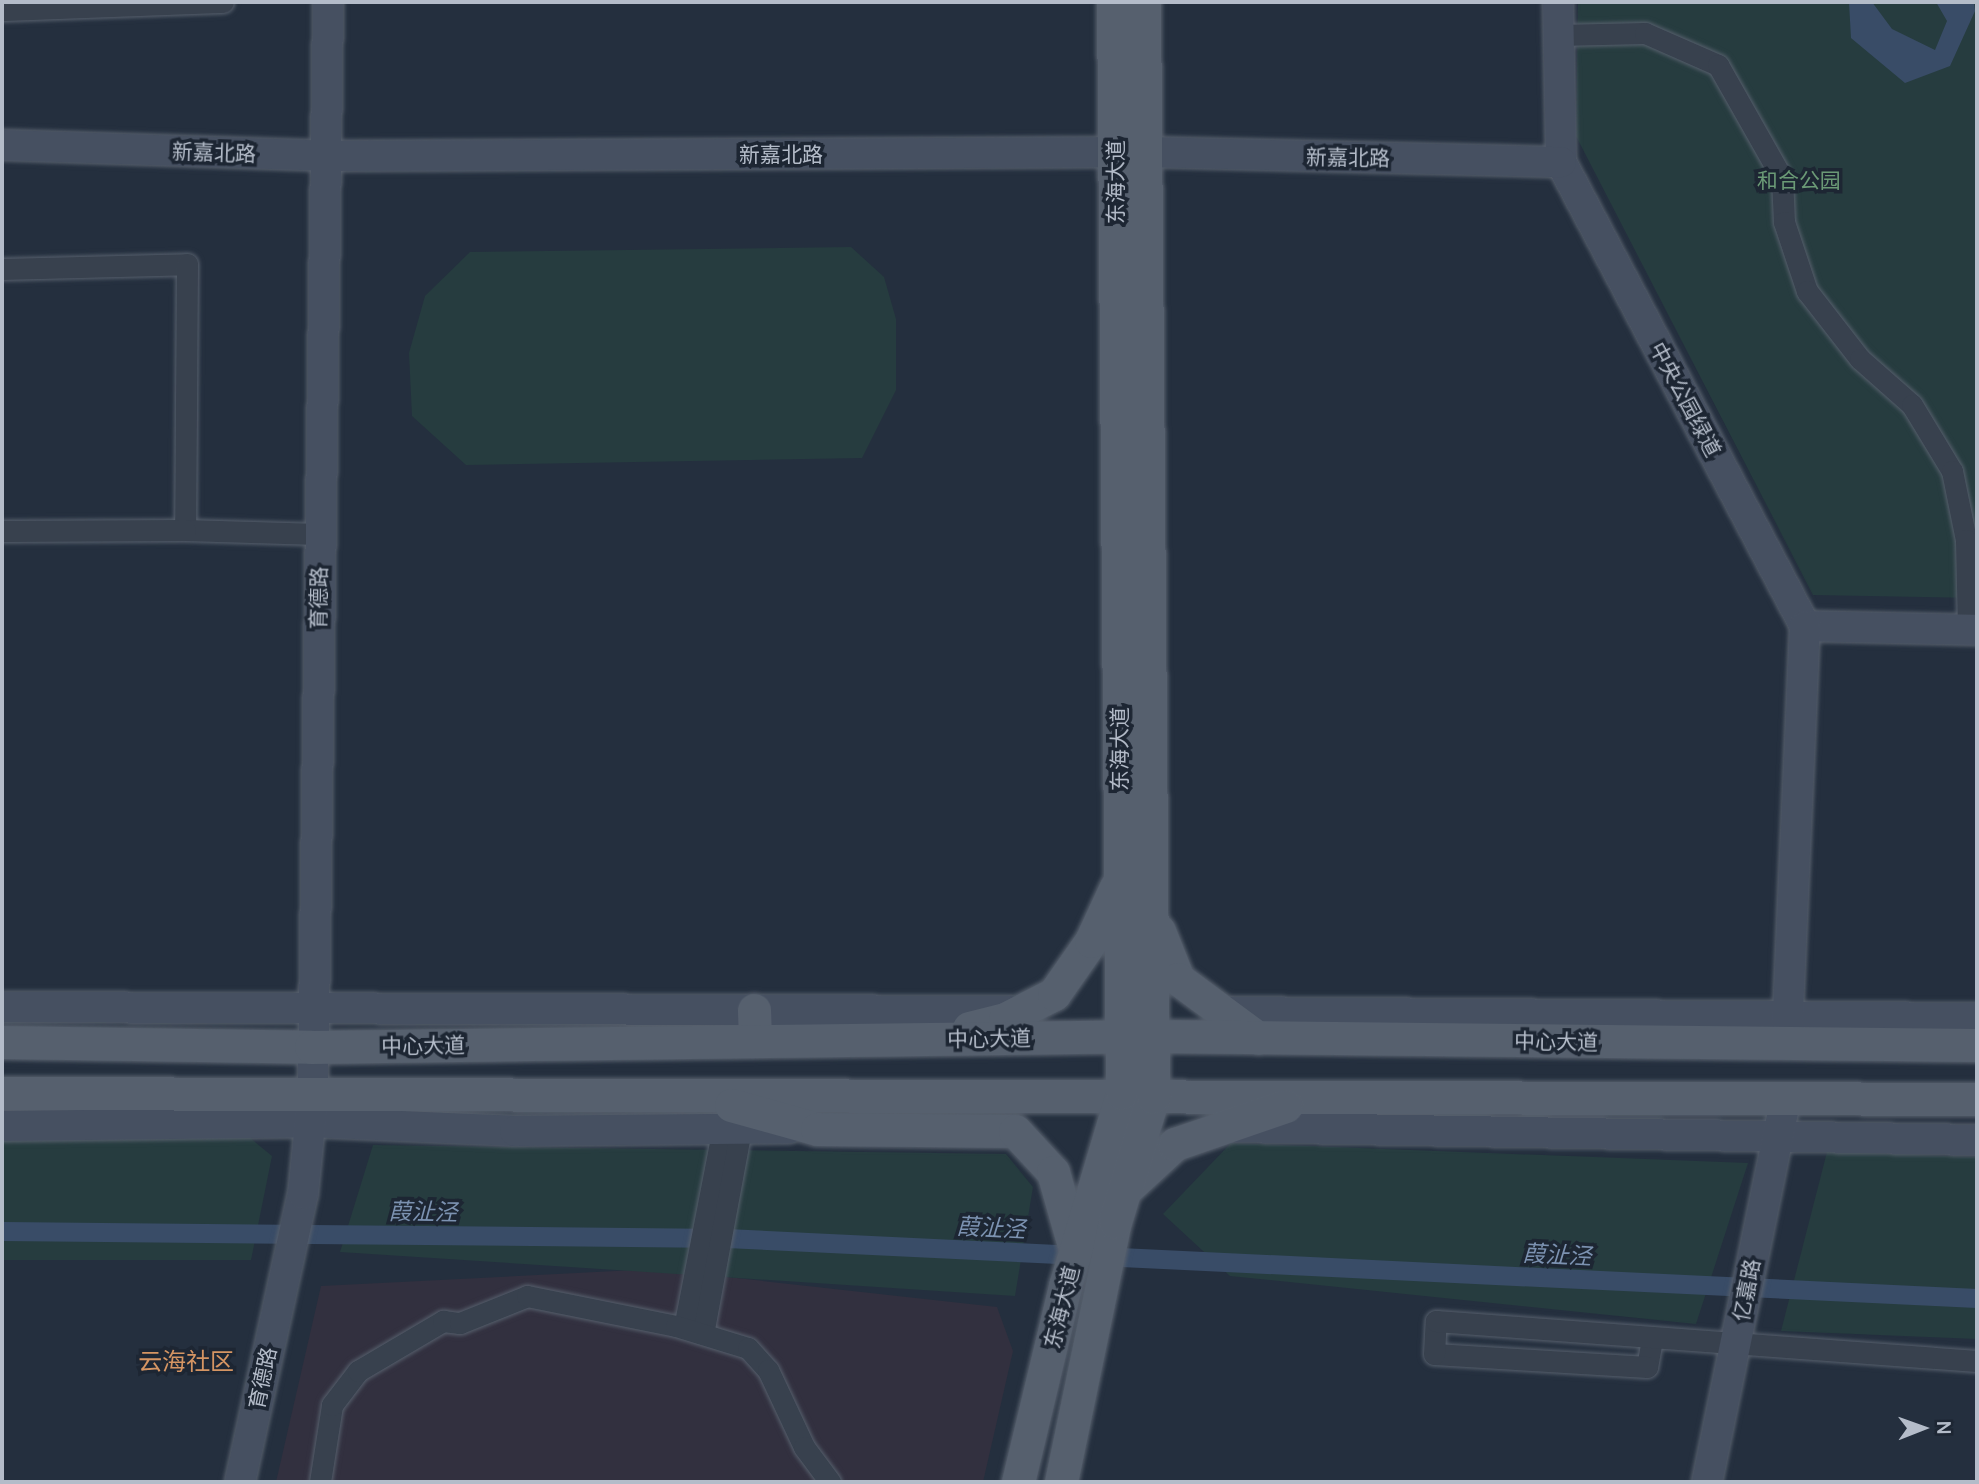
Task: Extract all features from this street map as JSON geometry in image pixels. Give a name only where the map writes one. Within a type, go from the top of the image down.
[{"type":"main road","name":"东海大道","points":[[1113,2],[1130,152],[1151,892],[1136,1036]]},
{"type":"main road","name":"东海大道","points":[[1061,1482],[1115,1222],[1125,1191],[1137,1097],[1136,1036],[1120,879],[1130,152],[1144,2]]},
{"type":"main road","points":[[925,1039],[1021,1011],[1054,994],[1091,940],[1120,879]]},
{"type":"main road","points":[[1151,892],[1178,979],[1258,1038]]},
{"type":"main road","name":"中心大道","points":[[2,1042],[311,1047],[755,1026],[925,1039],[1136,1036],[1258,1038],[1787,1030],[1977,1045]]},
{"type":"main road","points":[[2,1093],[312,1108],[699,1095],[1977,1099]]},
{"type":"main road","points":[[699,1095],[817,1129],[1016,1131],[1052,1172],[1075,1250]]},
{"type":"main road","name":"东海大道","points":[[1018,1482],[1075,1250],[1137,1097]]},
{"type":"main road","points":[[1125,1191],[1175,1144],[1307,1098]]},
{"type":"street","points":[[2,10],[223,2]]},
{"type":"street","name":"育德路","points":[[240,1482],[303,1194],[312,1108],[328,2]]},
{"type":"street","name":"中央公园绿道","points":[[1558,2],[1561,162],[1805,626]]},
{"type":"street","points":[[1559,35],[1645,33],[1718,65],[1782,178],[1784,222],[1807,291],[1860,359],[1912,405],[1952,471],[1966,540],[1973,630],[1805,626],[1787,1030]]},
{"type":"street","name":"新嘉北路","points":[[2,145],[326,156],[1130,152],[1561,162]]},
{"type":"street","points":[[2,269],[187,264],[185,530]]},
{"type":"street","points":[[2,531],[185,530],[319,534]]},
{"type":"street","points":[[2,1007],[312,1009],[755,1026],[1021,1011]]},
{"type":"street","points":[[1222,1012],[1787,1030],[1977,1018]]},
{"type":"street","name":"亿嘉路","points":[[1707,1482],[1786,1098]]},
{"type":"street","points":[[2,1126],[312,1108],[515,1130],[817,1129]]},
{"type":"street","points":[[1229,1127],[1777,1139],[1977,1140]]},
{"type":"street","points":[[693,1331],[732,1128]]},
{"type":"street","points":[[320,1482],[332,1405],[353,1377],[443,1321],[460,1323],[527,1296],[693,1331],[748,1348],[768,1370],[804,1447],[830,1482]]},
{"type":"street","points":[[1652,1339],[1647,1367],[1434,1354],[1436,1321],[1652,1339],[1735,1346],[1977,1361]]},
{"type":"shaded area","points":[[655,1269],[997,1307],[1013,1351],[983,1482],[276,1482],[321,1286]]},
{"type":"green space","name":"和合公园","points":[[1578,2],[1977,2],[1977,598],[1813,595],[1576,136]]},
{"type":"green space","points":[[851,247],[884,277],[896,319],[896,390],[862,458],[466,465],[412,416],[409,353],[425,296],[470,252]]},
{"type":"green space","points":[[249,1137],[272,1156],[251,1260],[2,1260],[2,1139]]},
{"type":"green space","points":[[1231,1143],[1748,1163],[1696,1324],[1230,1276],[1163,1214]]},
{"type":"green space","points":[[373,1145],[1006,1154],[1033,1187],[1015,1296],[340,1252]]},
{"type":"green space","points":[[1827,1152],[1977,1157],[1977,1339],[1781,1331]]},
{"type":"water","points":[[1849,2],[1872,2],[1892,29],[1935,50],[1947,21],[1936,2],[1974,2],[1975,11],[1950,66],[1905,83],[1851,38]]},
{"type":"waterway","name":"葭沚泾","points":[[2,1231],[726,1238],[1977,1298]]},
{"type":"district","name":"云海社区","points":[[186,1361]]}]
